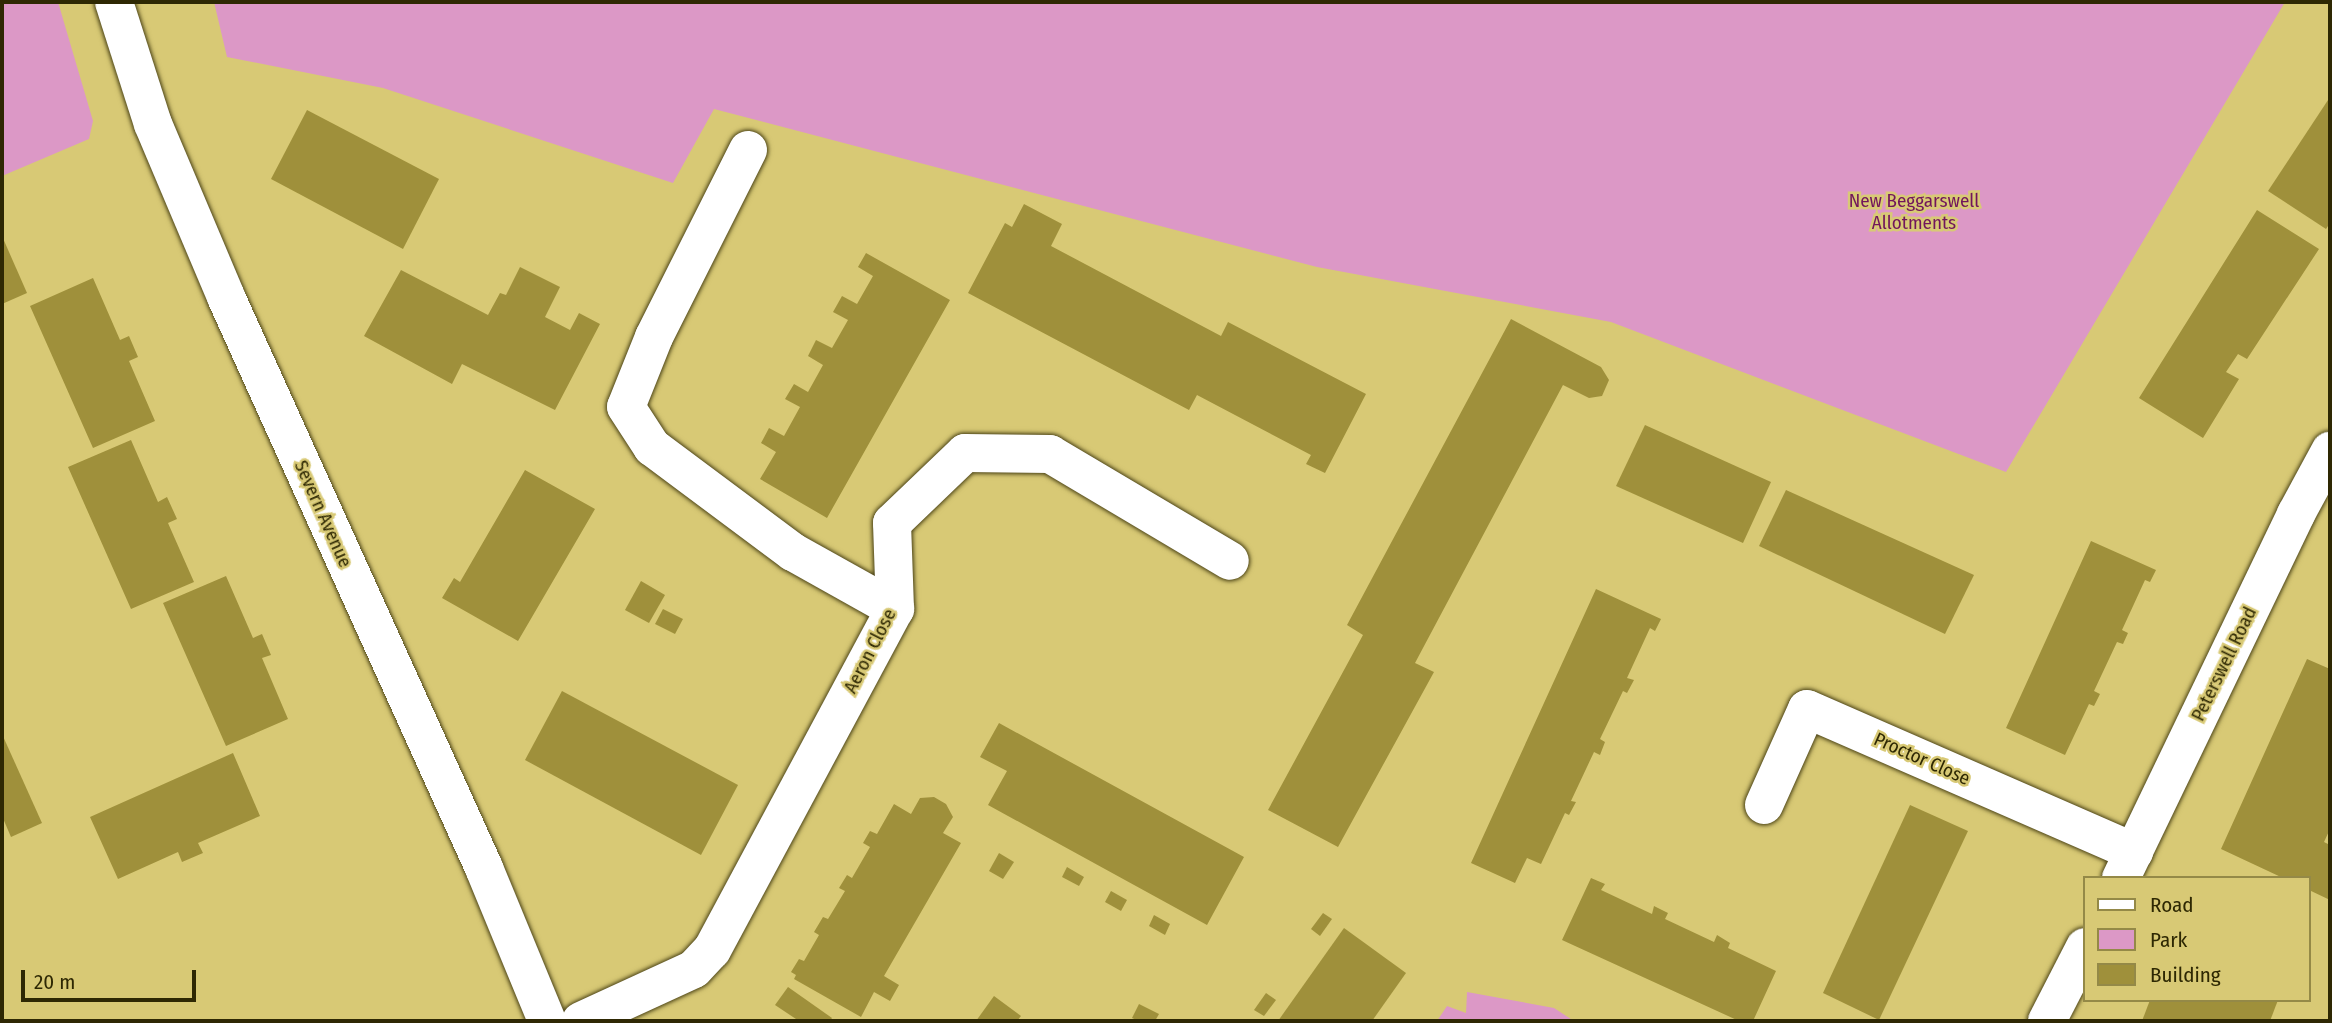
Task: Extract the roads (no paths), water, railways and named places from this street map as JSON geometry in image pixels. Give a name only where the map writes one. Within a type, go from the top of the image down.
[{"type":"street","name":"Severn Avenue","points":[[114,2],[130,59],[158,136],[358,592],[484,868],[547,1021]]},
{"type":"street","points":[[748,150],[654,337],[626,407],[652,447],[793,552],[895,609]]},
{"type":"street","name":"Peterswell Road","points":[[2128,865],[2296,514],[2330,451]]},
{"type":"street","name":"Aeron Close","points":[[581,1021],[694,969],[712,950],[895,609],[892,523],[965,453],[1050,454],[1230,562]]},
{"type":"street","name":"Proctor Close","points":[[1764,805],[1807,709],[2128,865]]},
{"type":"street","points":[[2047,1021],[2084,949]]},
{"type":"park label","name":"New Beggarswell Allotments","points":[[1914,212]]}]
